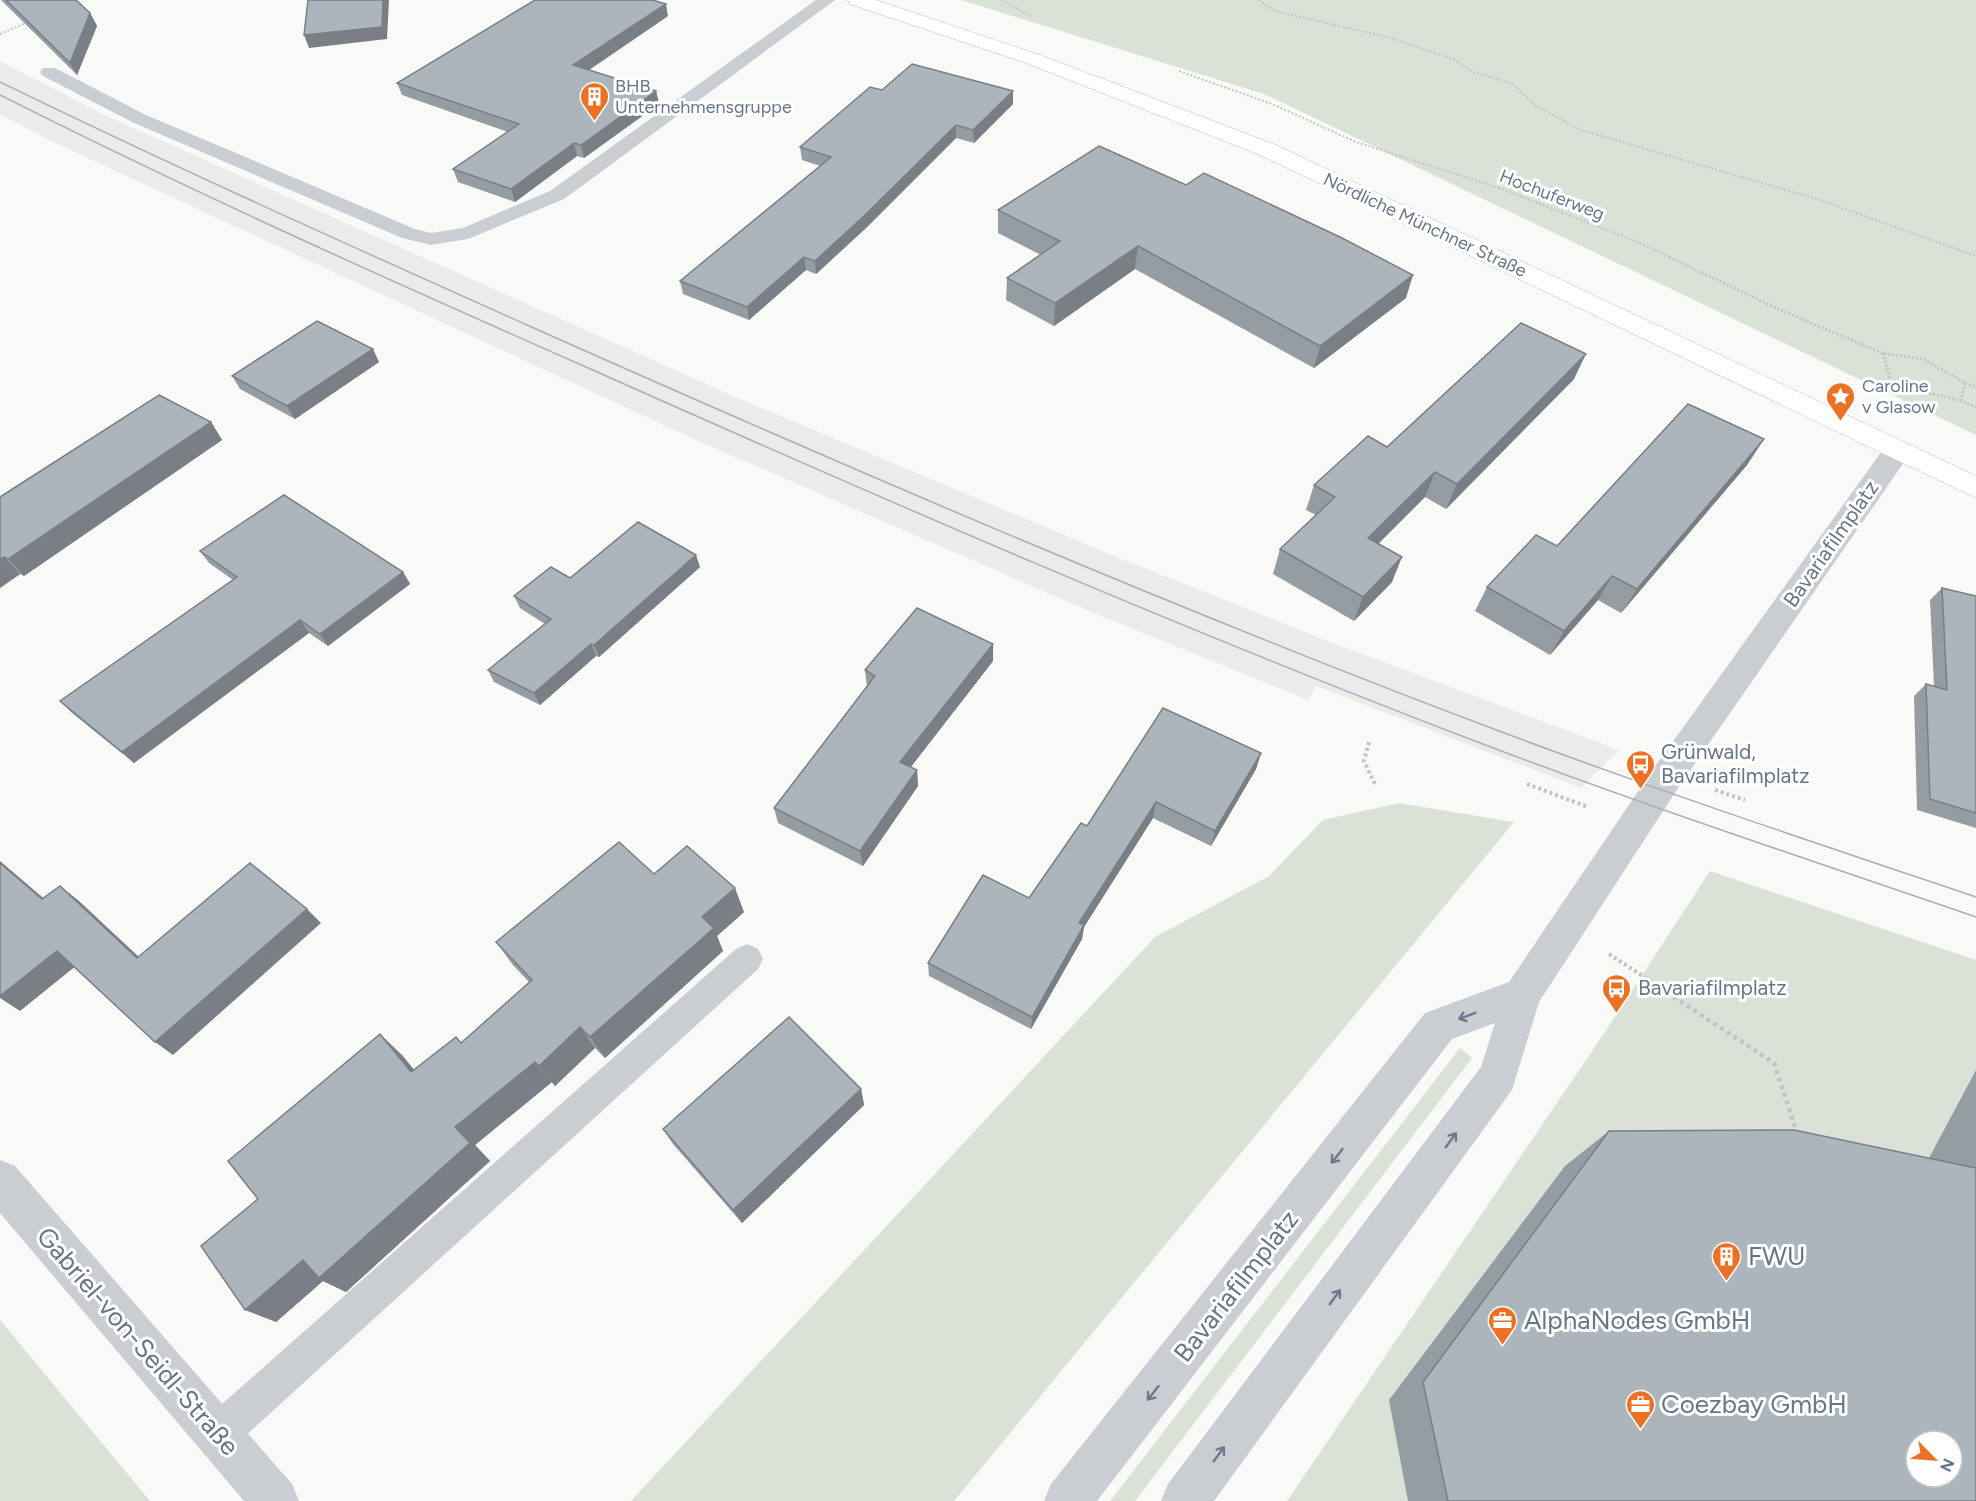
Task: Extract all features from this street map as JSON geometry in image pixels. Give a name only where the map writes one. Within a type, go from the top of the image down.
[{"type":"main road","name":"Nördliche Münchner Straße","points":[[857,0],[1033,59],[1268,150],[1976,488]]},
{"type":"street","name":"Bavariafilmplatz","points":[[1185,1501],[1498,1077],[1522,995],[1635,825],[1897,451]]},
{"type":"street","name":"Bavariafilmplatz","points":[[1068,1501],[1439,1026],[1522,995]]},
{"type":"street","name":"Gabriel-von-Seidl-Straße","points":[[0,1181],[275,1501]]},
{"type":"lane","points":[[49,72],[140,119],[409,234],[431,239],[468,233],[557,195],[827,0]]},
{"type":"lane","points":[[218,1434],[747,959]]},
{"type":"path","points":[[1258,0],[1275,11],[1387,37],[1453,59],[1471,72],[1513,84],[1536,106],[1581,130],[1820,200],[1976,256]]},
{"type":"path","points":[[0,34],[29,21]]},
{"type":"path","name":"Hochuferweg","points":[[1170,69],[1206,79],[1356,142],[1502,189],[1640,243],[1778,309],[1882,352],[1923,358],[1976,387]]},
{"type":"path","points":[[1882,352],[1893,390]]},
{"type":"path","points":[[1961,400],[1965,383]]},
{"type":"path","points":[[1875,394],[1893,390],[1961,400],[1976,407]]},
{"type":"path","points":[[1369,742],[1364,762],[1375,784]]},
{"type":"path","points":[[1527,784],[1635,825]]},
{"type":"path","points":[[1568,927],[1774,1063],[1798,1138]]},
{"type":"shaded area","points":[[961,0],[1976,0],[1976,435],[1264,94]]},
{"type":"shaded area","points":[[0,61],[104,115],[740,399],[1119,558],[1338,645],[1619,750],[1581,788],[1316,686],[1308,700],[1082,608],[694,439],[51,141],[0,114]]},
{"type":"shaded area","points":[[1399,803],[1514,822],[954,1501],[631,1501],[1155,937],[1269,876],[1323,820]]},
{"type":"shaded area","name":"FWU","points":[[1710,871],[1976,960],[1976,1501],[1287,1501],[1609,1026]]},
{"type":"shaded area","points":[[1460,1048],[1472,1058],[1135,1501],[1110,1501]]},
{"type":"shaded area","points":[[0,1320],[150,1501],[0,1501]]},
{"type":"building","points":[[6,0],[76,0],[90,13],[70,63]]},
{"type":"building","points":[[308,0],[383,0],[382,27],[304,35]]},
{"type":"building","points":[[535,0],[653,0],[666,4],[573,65],[656,91],[581,145],[574,143],[511,189],[453,169],[519,124],[397,83]]},
{"type":"building","points":[[912,64],[1013,91],[973,130],[956,125],[815,261],[804,257],[747,307],[680,281],[831,157],[800,147],[870,87],[882,90]]},
{"type":"building","points":[[1099,146],[1186,185],[1204,173],[1342,238],[1413,275],[1320,346],[1138,246],[1055,303],[1007,278],[1060,241],[998,210]]},
{"type":"building","points":[[317,321],[373,349],[287,406],[232,376]]},
{"type":"building","points":[[1521,323],[1586,354],[1457,484],[1435,472],[1368,538],[1402,557],[1363,597],[1280,549],[1335,497],[1314,485],[1368,436],[1387,447]]},
{"type":"building","points":[[159,395],[211,422],[8,559],[4,557],[0,560],[0,497]]},
{"type":"building","points":[[1688,404],[1764,439],[1637,589],[1612,576],[1564,631],[1487,587],[1536,535],[1557,546]]},
{"type":"building","points":[[284,495],[403,572],[320,634],[300,620],[122,752],[60,701],[237,577],[200,551]]},
{"type":"building","points":[[638,522],[696,555],[594,645],[591,644],[534,693],[488,670],[551,619],[514,596],[551,567],[570,578]]},
{"type":"building","points":[[1942,588],[1976,596],[1976,813],[1930,799],[1926,684],[1947,690]]},
{"type":"building","points":[[917,608],[993,644],[900,762],[917,770],[860,851],[774,808],[875,676],[865,670]]},
{"type":"building","points":[[1163,708],[1261,753],[1215,831],[1156,802],[1079,923],[1084,925],[1032,1017],[928,963],[983,875],[1029,898],[1081,823],[1087,826]]},
{"type":"building","points":[[619,842],[654,874],[687,846],[735,888],[702,917],[714,928],[590,1037],[580,1027],[539,1066],[535,1062],[455,1127],[470,1143],[319,1278],[303,1260],[245,1310],[201,1246],[258,1199],[228,1161],[380,1034],[411,1072],[456,1037],[461,1043],[532,980],[496,942]]},
{"type":"building","points":[[0,863],[42,899],[60,886],[137,958],[250,863],[307,909],[155,1042],[57,951],[0,996]]},
{"type":"building","points":[[789,1017],[861,1089],[733,1210],[663,1129]]},
{"type":"building","name":"FWU","points":[[1794,1130],[1976,1168],[1976,1501],[1448,1501],[1423,1382],[1609,1131]]},
{"type":"tram line","points":[[0,82],[329,236],[527,325],[889,484],[1132,586],[1376,684],[1558,753],[1976,897]]},
{"type":"tram line","points":[[0,95],[291,235],[1034,563],[1260,657],[1549,769],[1976,917]]},
{"type":"place","name":"BHB Unternehmensgruppe","points":[[594,122]]},
{"type":"place","name":"Caroline v Glasow","points":[[1841,422]]},
{"type":"place","name":"Grünwald, Bavariafilmplatz","points":[[1640,790]]},
{"type":"place","name":"Bavariafilmplatz","points":[[1617,1014]]},
{"type":"place","name":"FWU","points":[[1727,1282]]},
{"type":"place","name":"AlphaNodes GmbH","points":[[1503,1346]]},
{"type":"place","name":"Coezbay GmbH","points":[[1640,1430]]}]
